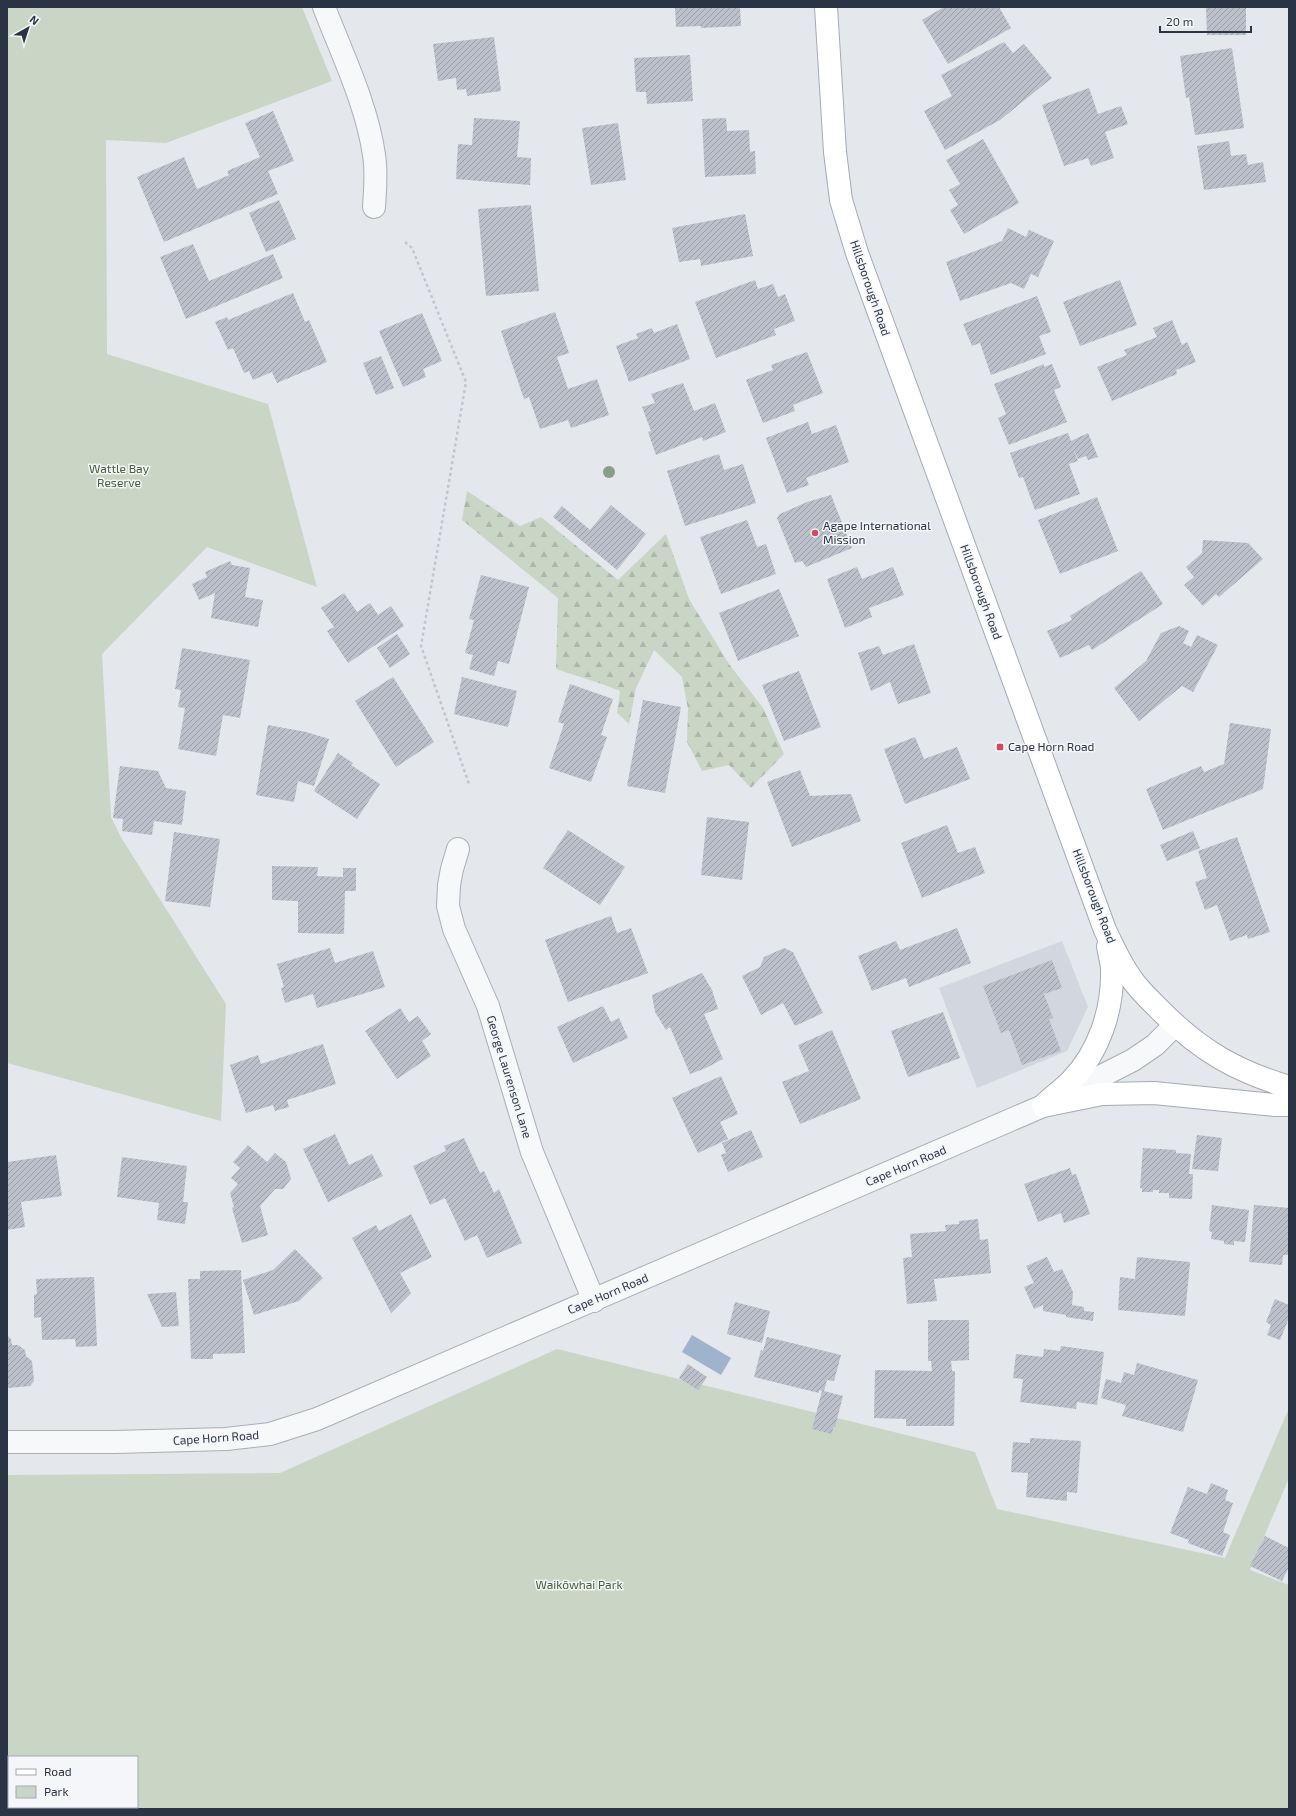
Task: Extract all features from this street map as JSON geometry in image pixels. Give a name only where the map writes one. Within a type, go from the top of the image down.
[{"type":"main road","name":"Hillsborough Road","points":[[826,7],[835,152],[841,200],[857,253],[1105,930],[1131,978],[1175,1025],[1197,1045],[1225,1062],[1254,1075],[1289,1087]]},
{"type":"main road","points":[[1043,1106],[1071,1081],[1088,1059],[1102,1032],[1109,1004],[1112,970],[1105,930]]},
{"type":"main road","points":[[1043,1106],[1102,1094],[1154,1093],[1275,1105],[1289,1105]]},
{"type":"street","points":[[324,7],[363,110],[369,132],[374,156],[374,208]]},
{"type":"street","name":"George Laurenson Lane","points":[[458,849],[449,885],[448,906],[454,929],[488,1006],[532,1152],[594,1301]]},
{"type":"street","name":"Cape Horn Road","points":[[7,1442],[115,1442],[226,1439],[270,1434],[317,1419],[594,1301],[1043,1106],[1133,1060],[1155,1045],[1175,1025]]},
{"type":"path","points":[[405,242],[412,248],[466,382],[421,646],[469,784]]},
{"type":"shaded area","points":[[1062,941],[1088,1007],[1067,1051],[977,1088],[939,988]]},
{"type":"green space","name":"Wattle Bay Reserve","points":[[7,7],[302,7],[332,81],[166,143],[106,140],[107,354],[268,404],[317,587],[207,547],[102,654],[111,817],[122,839],[226,1004],[221,1121],[7,1063]]},
{"type":"green space","points":[[467,491],[520,526],[541,517],[618,580],[666,534],[689,599],[729,664],[763,708],[784,754],[751,788],[729,765],[702,771],[687,742],[688,709],[682,677],[654,650],[636,688],[629,724],[617,713],[620,691],[556,669],[558,598],[462,520]]},
{"type":"green space","name":"Waikōwhai Park","points":[[557,1349],[975,1452],[997,1509],[1225,1558],[1289,1408],[1289,1478],[1250,1570],[1289,1585],[1289,1809],[7,1809],[7,1475],[280,1473]]},
{"type":"water","points":[[692,1335],[731,1358],[721,1375],[682,1352]]},
{"type":"building","points":[[675,7],[740,7],[741,26],[701,28],[701,26],[676,27]]},
{"type":"building","points":[[944,7],[999,7],[1011,28],[948,64],[922,20]]},
{"type":"building","points":[[1206,7],[1246,7],[1246,35],[1207,35]]},
{"type":"building","points":[[494,37],[501,91],[467,96],[466,89],[457,90],[456,78],[438,81],[433,44]]},
{"type":"building","points":[[1004,42],[1013,53],[1024,44],[1052,78],[1000,120],[945,150],[924,111],[952,96],[941,75]]},
{"type":"building","points":[[1232,48],[1244,128],[1195,135],[1189,97],[1186,98],[1180,56]]},
{"type":"building","points":[[690,55],[693,101],[647,104],[646,92],[636,92],[634,58]]},
{"type":"building","points":[[1089,88],[1098,114],[1121,106],[1128,124],[1105,132],[1114,158],[1091,166],[1088,158],[1064,166],[1042,105]]},
{"type":"building","points":[[273,111],[294,161],[268,171],[278,194],[164,242],[137,177],[184,157],[197,189],[229,175],[227,171],[260,157],[245,123]]},
{"type":"building","points":[[474,118],[520,121],[517,157],[531,158],[530,185],[456,179],[458,144],[472,145]]},
{"type":"building","points":[[726,118],[727,131],[749,130],[750,152],[755,151],[756,174],[705,177],[702,119]]},
{"type":"building","points":[[618,123],[626,180],[591,185],[582,128]]},
{"type":"building","points":[[983,139],[1019,203],[964,234],[950,210],[958,205],[949,190],[960,184],[946,160]]},
{"type":"building","points":[[1229,141],[1231,156],[1246,154],[1248,165],[1263,162],[1266,182],[1204,190],[1197,146]]},
{"type":"building","points":[[279,200],[296,239],[266,252],[249,213]]},
{"type":"building","points":[[531,205],[539,291],[486,296],[478,209]]},
{"type":"building","points":[[745,214],[753,256],[701,266],[700,259],[679,262],[672,228]]},
{"type":"building","points":[[1008,228],[1026,237],[1029,230],[1054,241],[1038,277],[1031,274],[1024,289],[1011,283],[960,301],[946,262],[1002,241]]},
{"type":"building","points":[[193,244],[209,281],[273,254],[283,278],[186,319],[160,257]]},
{"type":"building","points":[[755,280],[758,289],[773,284],[778,297],[785,294],[795,321],[774,329],[776,335],[716,358],[695,302]]},
{"type":"building","points":[[1120,280],[1137,325],[1080,346],[1063,302]]},
{"type":"building","points":[[293,293],[305,322],[309,320],[327,362],[277,383],[272,372],[253,380],[249,371],[244,373],[233,348],[228,350],[215,322],[227,317],[228,320]]},
{"type":"building","points":[[1037,296],[1051,332],[1039,336],[1046,354],[991,375],[980,343],[972,346],[963,324]]},
{"type":"building","points":[[555,312],[569,353],[557,357],[568,389],[597,379],[609,415],[571,428],[568,420],[540,429],[529,397],[524,399],[501,331]]},
{"type":"building","points":[[422,313],[442,361],[423,369],[426,377],[403,387],[379,331]]},
{"type":"building","points":[[1172,320],[1182,345],[1187,342],[1196,362],[1176,370],[1177,374],[1112,401],[1097,367],[1127,355],[1124,350],[1157,337],[1153,328]]},
{"type":"building","points":[[677,324],[690,359],[629,382],[616,346],[638,338],[636,334],[652,328],[654,333]]},
{"type":"building","points":[[807,352],[823,393],[793,405],[795,411],[763,423],[746,380],[773,370],[771,365]]},
{"type":"building","points":[[381,356],[394,388],[376,395],[363,363]]},
{"type":"building","points":[[1044,364],[1044,367],[1052,364],[1061,387],[1054,390],[1067,422],[1009,445],[998,418],[1006,414],[994,384]]},
{"type":"building","points":[[683,383],[694,411],[715,403],[726,432],[703,441],[702,437],[656,455],[648,432],[651,431],[642,407],[655,403],[651,394]]},
{"type":"building","points":[[808,422],[812,434],[836,425],[849,462],[806,478],[809,485],[787,493],[766,438]]},
{"type":"building","points":[[1068,433],[1071,441],[1088,433],[1098,457],[1088,460],[1086,456],[1078,459],[1072,446],[1078,461],[1069,464],[1080,494],[1035,510],[1023,477],[1019,478],[1010,453]]},
{"type":"building","points":[[719,454],[724,470],[743,464],[756,503],[685,526],[667,471]]},
{"type":"building","name":"Agape International Mission","points":[[831,495],[852,548],[806,567],[802,561],[795,563],[777,518],[780,514],[807,502]]},
{"type":"building","points":[[1097,497],[1118,551],[1060,574],[1038,520]]},
{"type":"building","points":[[611,505],[646,534],[617,570],[553,517],[562,506],[590,530]]},
{"type":"building","points":[[747,520],[757,547],[766,544],[776,574],[721,594],[700,537]]},
{"type":"building","points":[[1203,540],[1248,543],[1263,559],[1219,597],[1216,594],[1203,606],[1184,585],[1194,577],[1186,567],[1202,553]]},
{"type":"building","points":[[230,561],[232,565],[250,568],[245,597],[263,600],[258,627],[211,618],[215,593],[199,600],[192,584],[207,577],[205,572]]},
{"type":"building","points":[[857,567],[862,579],[893,567],[904,595],[869,608],[872,617],[845,628],[827,579]]},
{"type":"building","points":[[1141,571],[1163,604],[1092,650],[1089,645],[1060,658],[1047,631],[1072,620],[1070,616]]},
{"type":"building","points":[[481,575],[529,587],[509,664],[498,661],[494,676],[469,669],[473,655],[465,653],[474,620],[469,619]]},
{"type":"building","points":[[779,589],[799,636],[738,661],[719,613]]},
{"type":"building","points":[[344,593],[357,612],[370,603],[378,615],[391,606],[404,626],[348,663],[327,631],[334,627],[321,608]]},
{"type":"building","points":[[1179,626],[1189,631],[1183,643],[1191,647],[1197,635],[1218,645],[1193,692],[1182,686],[1139,721],[1114,688],[1146,661],[1161,633]]},
{"type":"building","points":[[397,634],[410,654],[390,668],[377,648]]},
{"type":"building","points":[[914,644],[931,693],[898,704],[890,682],[871,691],[858,653],[879,646],[883,655]]},
{"type":"building","points":[[182,648],[250,660],[240,718],[223,715],[216,756],[178,749],[185,708],[178,707],[181,690],[175,689]]},
{"type":"building","points":[[799,671],[821,727],[784,741],[762,685]]},
{"type":"building","points":[[393,677],[434,742],[396,767],[355,701]]},
{"type":"building","points":[[462,677],[517,691],[508,727],[454,714]]},
{"type":"building","points":[[570,684],[613,699],[601,735],[607,737],[591,782],[549,768],[564,724],[558,722]]},
{"type":"building","points":[[643,700],[681,707],[665,793],[627,786]]},
{"type":"building","points":[[1230,723],[1271,729],[1263,789],[1163,830],[1146,789],[1201,766],[1204,772],[1224,764]]},
{"type":"building","points":[[268,725],[306,732],[329,739],[314,786],[298,781],[294,802],[256,795]]},
{"type":"building","points":[[915,737],[924,759],[957,747],[970,779],[905,804],[884,749]]},
{"type":"building","points":[[338,753],[353,763],[351,765],[380,784],[357,819],[314,791]]},
{"type":"building","points":[[120,766],[158,771],[166,788],[186,791],[182,825],[154,821],[152,835],[122,831],[123,819],[113,818]]},
{"type":"building","points":[[800,770],[810,796],[851,794],[861,821],[792,847],[767,782]]},
{"type":"building","points":[[707,817],[749,822],[742,880],[701,875]]},
{"type":"building","points":[[947,825],[958,853],[975,847],[985,873],[922,898],[901,843]]},
{"type":"building","points":[[568,830],[625,867],[600,905],[543,868]]},
{"type":"building","points":[[1193,831],[1200,848],[1167,861],[1160,845]]},
{"type":"building","points":[[174,832],[220,839],[210,907],[165,901]]},
{"type":"building","points":[[1237,837],[1270,932],[1248,939],[1247,935],[1230,941],[1217,905],[1205,910],[1195,882],[1207,878],[1198,851]]},
{"type":"building","points":[[272,866],[318,867],[317,876],[343,877],[343,868],[356,868],[356,891],[345,891],[344,934],[298,933],[298,901],[272,900]]},
{"type":"building","points":[[611,916],[617,933],[631,928],[648,973],[568,1002],[545,940]]},
{"type":"building","points":[[957,928],[971,963],[909,987],[906,978],[872,991],[858,956],[896,941],[900,950]]},
{"type":"building","points":[[330,948],[335,963],[373,951],[385,987],[317,1008],[313,994],[285,1003],[281,988],[284,987],[277,964]]},
{"type":"building","points":[[784,948],[793,952],[823,1013],[795,1026],[783,1003],[761,1015],[742,976],[760,967],[764,957]]},
{"type":"building","points":[[1052,960],[1062,988],[1044,994],[1053,1018],[1049,1019],[1061,1051],[1022,1065],[1009,1030],[1001,1033],[983,986]]},
{"type":"building","points":[[702,973],[712,990],[718,1009],[704,1014],[723,1059],[690,1074],[670,1027],[666,1030],[655,1012],[652,995]]},
{"type":"building","points":[[603,1006],[611,1022],[619,1018],[628,1038],[573,1063],[557,1027]]},
{"type":"building","points":[[400,1008],[409,1022],[418,1016],[431,1034],[422,1041],[431,1056],[397,1079],[365,1031]]},
{"type":"building","points":[[943,1012],[960,1058],[908,1077],[891,1031]]},
{"type":"building","points":[[832,1030],[861,1099],[800,1124],[782,1082],[809,1071],[798,1045]]},
{"type":"building","points":[[323,1044],[336,1084],[287,1100],[289,1107],[275,1111],[273,1105],[246,1113],[230,1065],[258,1055],[261,1064]]},
{"type":"building","points":[[721,1076],[738,1114],[720,1122],[728,1139],[698,1153],[672,1098]]},
{"type":"building","points":[[751,1130],[763,1157],[728,1172],[721,1155],[726,1153],[722,1143]]},
{"type":"building","points":[[335,1134],[349,1165],[372,1154],[383,1176],[328,1202],[303,1149]]},
{"type":"building","points":[[1197,1135],[1222,1138],[1218,1171],[1192,1169]]},
{"type":"building","points":[[464,1138],[480,1173],[484,1171],[494,1193],[499,1189],[522,1243],[487,1258],[477,1235],[465,1241],[445,1198],[430,1205],[413,1166],[446,1151],[444,1146]]},
{"type":"building","points":[[248,1145],[267,1162],[275,1153],[286,1162],[291,1179],[283,1189],[275,1189],[260,1206],[268,1235],[242,1243],[232,1208],[234,1207],[230,1193],[238,1184],[231,1178],[240,1168],[233,1162]]},
{"type":"building","points":[[1143,1148],[1176,1150],[1176,1153],[1191,1154],[1189,1174],[1193,1174],[1192,1199],[1169,1198],[1169,1193],[1159,1193],[1159,1190],[1153,1190],[1153,1192],[1142,1192],[1142,1188],[1140,1188]]},
{"type":"building","points":[[56,1155],[62,1196],[21,1202],[25,1227],[7,1230],[7,1162]]},
{"type":"building","points":[[122,1157],[187,1166],[183,1202],[188,1202],[185,1224],[157,1220],[159,1203],[117,1197]]},
{"type":"building","points":[[1070,1168],[1072,1175],[1076,1174],[1090,1214],[1064,1223],[1061,1213],[1038,1222],[1024,1184]]},
{"type":"building","points":[[1212,1205],[1249,1210],[1245,1242],[1234,1241],[1234,1245],[1224,1244],[1224,1241],[1211,1239],[1212,1232],[1209,1231]]},
{"type":"building","points":[[1254,1205],[1289,1208],[1289,1255],[1283,1255],[1282,1265],[1249,1262]]},
{"type":"building","points":[[411,1214],[432,1257],[400,1273],[411,1293],[391,1313],[352,1238],[376,1225],[379,1231]]},
{"type":"building","points":[[978,1219],[980,1240],[988,1239],[991,1273],[934,1279],[937,1301],[907,1304],[903,1258],[912,1257],[910,1234],[946,1231],[945,1225],[959,1224],[959,1221]]},
{"type":"building","points":[[295,1249],[323,1278],[299,1301],[254,1315],[243,1280],[273,1270]]},
{"type":"building","points":[[1047,1257],[1054,1272],[1062,1269],[1073,1292],[1072,1305],[1084,1307],[1084,1311],[1094,1312],[1093,1321],[1066,1317],[1066,1315],[1043,1311],[1043,1305],[1034,1309],[1024,1287],[1034,1283],[1026,1266]]},
{"type":"building","points":[[1137,1257],[1190,1262],[1185,1316],[1118,1310],[1120,1277],[1135,1279]]},
{"type":"building","points":[[241,1270],[245,1353],[213,1354],[213,1359],[191,1359],[188,1279],[200,1279],[200,1271]]},
{"type":"building","points":[[94,1277],[97,1346],[76,1347],[75,1339],[42,1340],[41,1317],[34,1318],[34,1295],[37,1294],[36,1279]]},
{"type":"building","points":[[176,1292],[179,1326],[162,1327],[147,1294]]},
{"type":"building","points":[[1275,1299],[1289,1305],[1289,1318],[1280,1340],[1267,1335],[1271,1325],[1266,1322]]},
{"type":"building","points":[[735,1302],[770,1311],[762,1343],[727,1334]]},
{"type":"building","points":[[928,1320],[969,1320],[969,1360],[951,1361],[952,1371],[955,1371],[954,1426],[906,1426],[906,1419],[874,1418],[875,1370],[932,1371],[931,1361],[928,1361]]},
{"type":"building","points":[[7,1335],[11,1339],[12,1345],[18,1345],[25,1350],[26,1356],[32,1361],[34,1381],[30,1386],[7,1388]]},
{"type":"building","points":[[767,1337],[841,1355],[834,1381],[827,1380],[824,1391],[843,1396],[832,1434],[812,1429],[822,1391],[819,1390],[819,1393],[754,1377],[761,1350],[763,1351]]},
{"type":"building","points":[[1061,1346],[1104,1352],[1097,1405],[1077,1402],[1076,1409],[1020,1402],[1023,1379],[1013,1378],[1016,1354],[1043,1357],[1044,1349],[1060,1351]]},
{"type":"building","points":[[1137,1363],[1198,1380],[1183,1432],[1122,1416],[1126,1405],[1101,1398],[1106,1379],[1121,1383],[1124,1372],[1134,1375]]},
{"type":"building","points":[[688,1364],[707,1377],[698,1390],[679,1378]]},
{"type":"building","points":[[1030,1438],[1081,1441],[1077,1493],[1067,1492],[1067,1501],[1026,1497],[1028,1473],[1011,1472],[1013,1442],[1030,1443]]},
{"type":"building","points":[[1211,1483],[1228,1490],[1225,1500],[1233,1503],[1223,1532],[1230,1535],[1222,1556],[1188,1543],[1189,1540],[1170,1533],[1188,1487],[1207,1494]]},
{"type":"building","points":[[1265,1536],[1289,1548],[1289,1567],[1282,1581],[1250,1566]]},
{"type":"place","name":"Agape International Mission","points":[[815,533]]},
{"type":"place","name":"Cape Horn Road","points":[[1000,747]]}]
